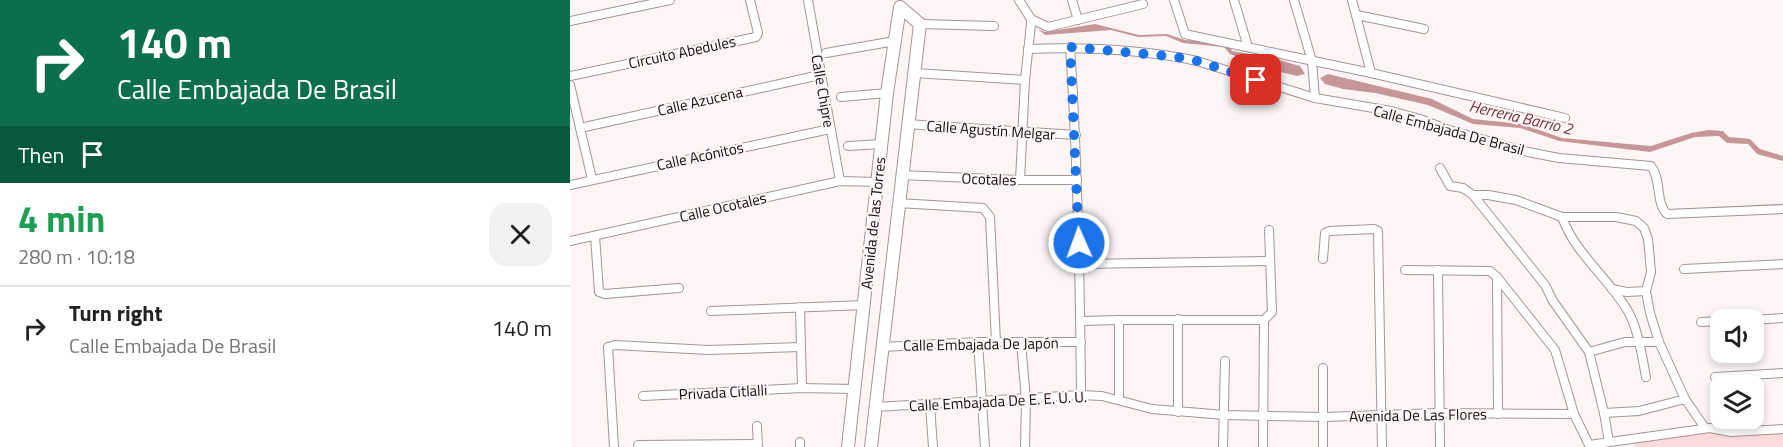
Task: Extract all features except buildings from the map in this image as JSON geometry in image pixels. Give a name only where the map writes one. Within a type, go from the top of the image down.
[{"type":"main road","points":[[871,447],[920,24],[899,4]]},
{"type":"main road","name":"Avenida de las Torres","points":[[848,447],[899,4]]},
{"type":"main road","points":[[857,369],[878,371]]},
{"type":"street","points":[[570,21],[670,0]]},
{"type":"street","name":"Circuito Abedules","points":[[570,76],[756,37],[758,33],[750,0]]},
{"type":"street","name":"Calle Chipre","points":[[808,0],[840,181]]},
{"type":"street","points":[[1018,0],[1031,25],[1025,80],[1020,180]]},
{"type":"street","points":[[1072,0],[1078,20]]},
{"type":"street","points":[[1174,0],[1185,34],[1371,73],[1565,118]]},
{"type":"street","points":[[1234,0],[1248,47]]},
{"type":"street","points":[[1294,0],[1312,61],[1315,98]]},
{"type":"street","points":[[1352,0],[1371,73]]},
{"type":"street","points":[[1031,25],[1048,27],[1143,4]]},
{"type":"street","points":[[1357,15],[1424,28]]},
{"type":"street","points":[[920,24],[994,26]]},
{"type":"street","points":[[826,53],[895,41]]},
{"type":"street","points":[[1070,47],[1076,135],[1081,395]]},
{"type":"street","name":"Calle Embajada De Brasil","points":[[1028,49],[1070,47],[1187,59],[1315,98],[1391,111],[1528,152],[1559,158],[1651,166],[1657,173],[1662,209],[1667,214],[1783,209]]},
{"type":"street","points":[[915,73],[1025,80]]},
{"type":"street","name":"Calle Azucena","points":[[580,128],[820,75]]},
{"type":"street","points":[[570,85],[592,179]]},
{"type":"street","points":[[842,97],[887,93]]},
{"type":"street","name":"Calle Agustín Melgar","points":[[907,124],[1076,135]]},
{"type":"street","name":"Calle Acónitos","points":[[570,185],[830,129]]},
{"type":"street","points":[[848,146],[882,144]]},
{"type":"street","points":[[1440,168],[1450,186],[1463,188],[1473,195],[1545,285],[1553,302],[1589,352],[1609,442]]},
{"type":"street","name":"Ocotales","points":[[901,175],[1077,180]]},
{"type":"street","name":"Calle Ocotales","points":[[570,241],[840,181],[878,182]]},
{"type":"street","points":[[1473,195],[1516,200],[1562,217],[1616,217],[1635,221],[1644,228],[1648,239],[1651,272],[1646,291],[1659,342],[1685,399],[1705,429]]},
{"type":"street","points":[[898,203],[983,208],[987,211],[990,217],[996,342]]},
{"type":"street","points":[[1562,217],[1568,234],[1629,313],[1639,341],[1646,377]]},
{"type":"street","points":[[1323,260],[1324,233],[1374,229],[1378,231],[1382,447]]},
{"type":"street","points":[[1263,447],[1264,320],[1272,312],[1269,231]]},
{"type":"street","points":[[595,236],[599,292],[605,294],[679,288]]},
{"type":"street","points":[[1080,264],[1270,261]]},
{"type":"street","points":[[1684,269],[1783,264]]},
{"type":"street","points":[[1405,270],[1490,271],[1497,277],[1555,350],[1574,414],[1589,446],[1710,428],[1731,432],[1783,429]]},
{"type":"street","points":[[1438,270],[1440,447]]},
{"type":"street","points":[[1497,277],[1498,414]]},
{"type":"street","points":[[1612,289],[1628,292],[1646,291]]},
{"type":"street","points":[[711,311],[864,305]]},
{"type":"street","points":[[800,307],[802,388]]},
{"type":"street","points":[[1764,319],[1783,318]]},
{"type":"street","points":[[1119,320],[1119,400]]},
{"type":"street","points":[[1178,320],[1178,412]]},
{"type":"street","points":[[1081,321],[1264,320]]},
{"type":"street","points":[[1701,322],[1710,322]]},
{"type":"street","points":[[978,342],[985,447]]},
{"type":"street","name":"Calle Embajada De Japón","points":[[882,346],[978,342],[1081,342]]},
{"type":"street","points":[[1021,342],[1026,400],[1025,447]]},
{"type":"street","points":[[1589,352],[1625,342],[1659,342]]},
{"type":"street","points":[[614,447],[608,347],[615,345],[708,350],[801,347]]},
{"type":"street","points":[[1223,447],[1225,361]]},
{"type":"street","points":[[1323,368],[1323,447]]},
{"type":"street","points":[[1749,375],[1783,373]]},
{"type":"street","name":"Privada Citlalli","points":[[643,396],[802,388],[854,389]]},
{"type":"street","name":"Calle Embajada De E. E. U. U.","points":[[875,407],[1081,395],[1102,396],[1152,409],[1178,412],[1263,416]]},
{"type":"street","points":[[1604,413],[1640,411],[1685,399]]},
{"type":"street","points":[[930,405],[933,447]]},
{"type":"street","name":"Avenida De Las Flores","points":[[1263,416],[1324,417],[1439,413],[1574,414]]},
{"type":"street","points":[[638,446],[757,446],[757,426]]},
{"type":"shaded area","points":[[1095,24],[1139,35],[1167,34],[1185,40],[1227,43],[1232,51],[1300,66],[1305,74],[1297,76],[1272,70],[1230,54],[1224,47],[1183,43],[1166,36],[1138,37],[1111,30],[1045,35],[1038,29],[1045,32]]},
{"type":"shaded area","points":[[1328,74],[1432,99],[1473,119],[1522,124],[1562,138],[1651,146],[1691,133],[1709,130],[1723,131],[1729,137],[1750,139],[1760,149],[1783,156],[1783,161],[1757,154],[1748,144],[1727,143],[1719,136],[1695,137],[1650,152],[1559,141],[1520,128],[1473,124],[1428,105],[1325,84],[1320,78]]},
{"type":"shaded area","points":[[1783,426],[1783,447],[1635,447],[1635,439],[1729,429],[1764,429],[1764,427]]},
{"type":"route","points":[[1079,243],[1076,135],[1070,47],[1177,57],[1256,80]]},
{"type":"water label","name":"Herreria Barrio 2","points":[[1521,117]]}]
